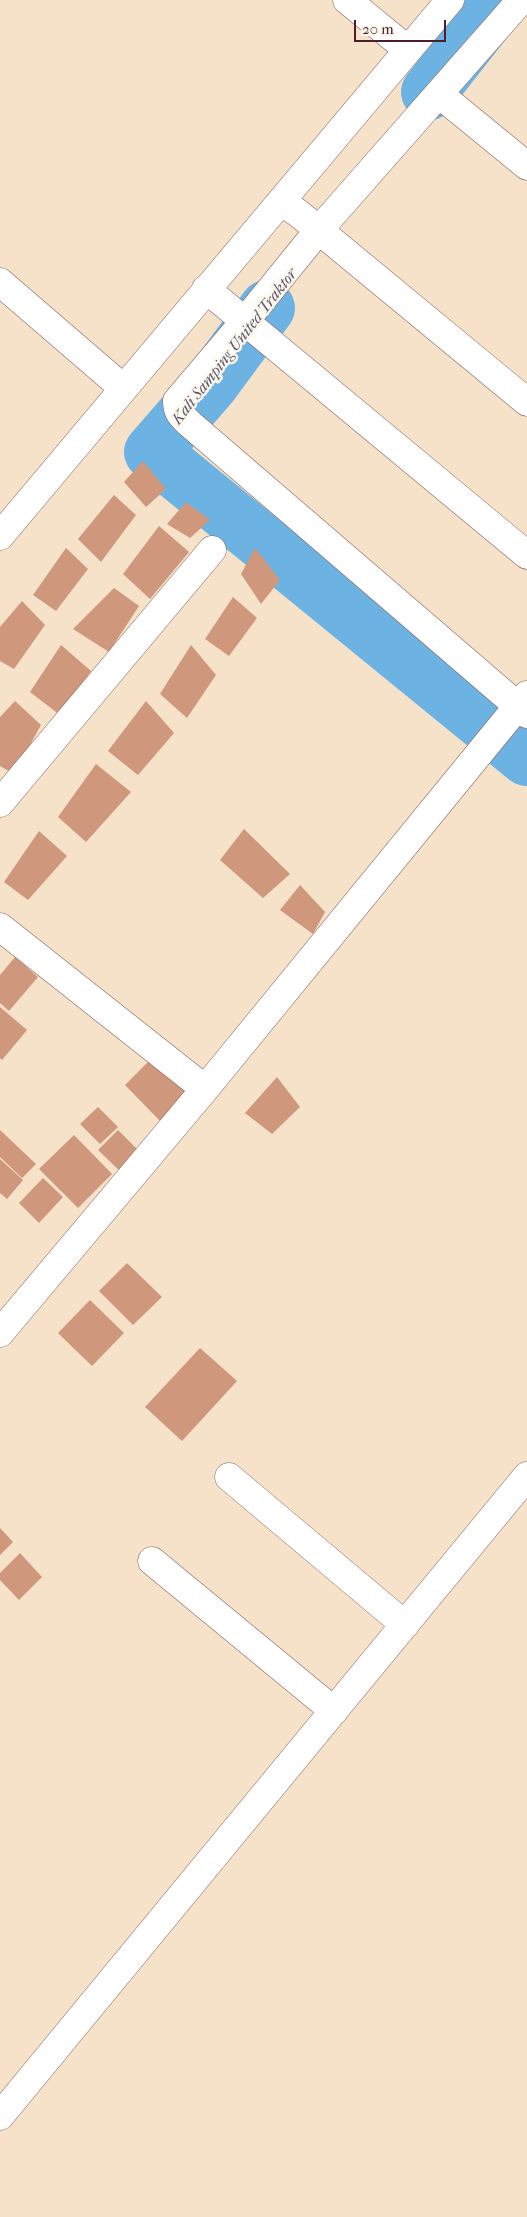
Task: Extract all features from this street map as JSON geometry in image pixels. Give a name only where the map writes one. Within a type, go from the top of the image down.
[{"type":"street","points":[[347,0],[408,50]]},
{"type":"street","points":[[5,518],[123,388],[226,306],[302,217],[408,50],[450,0]]},
{"type":"street","points":[[0,1333],[205,1089],[491,739],[520,708],[178,412],[177,401],[226,306],[302,217],[439,94],[513,7]]},
{"type":"street","points":[[439,94],[527,166]]},
{"type":"street","points":[[302,217],[527,402]]},
{"type":"street","points":[[0,282],[123,388]]},
{"type":"street","points":[[226,306],[527,556]]},
{"type":"street","points":[[0,802],[212,550]]},
{"type":"street","points":[[0,927],[205,1089]]},
{"type":"street","points":[[0,2116],[527,1476]]},
{"type":"street","points":[[229,1477],[405,1625]]},
{"type":"street","points":[[152,1561],[334,1711]]},
{"type":"building","points":[[143,461],[166,489],[146,507],[124,482]]},
{"type":"building","points":[[114,495],[136,515],[101,562],[78,539]]},
{"type":"building","points":[[186,502],[210,520],[190,538],[167,524]]},
{"type":"building","points":[[159,526],[189,552],[150,599],[123,574]]},
{"type":"building","points":[[66,548],[88,569],[56,611],[33,595]]},
{"type":"building","points":[[255,548],[280,580],[261,604],[241,574]]},
{"type":"building","points":[[114,588],[139,606],[109,652],[73,629]]},
{"type":"building","points":[[233,597],[257,618],[229,656],[205,639]]},
{"type":"building","points":[[22,601],[45,625],[14,669],[0,661],[0,627]]},
{"type":"building","points":[[61,645],[91,671],[60,715],[30,692]]},
{"type":"building","points":[[191,645],[216,675],[187,718],[160,694]]},
{"type":"building","points":[[15,701],[41,725],[14,774],[0,766],[0,717]]},
{"type":"building","points":[[146,701],[174,733],[138,775],[108,751]]},
{"type":"building","points":[[96,764],[131,792],[86,842],[58,817]]},
{"type":"building","points":[[244,829],[290,874],[263,898],[220,860]]},
{"type":"building","points":[[39,831],[67,856],[28,900],[4,882]]},
{"type":"building","points":[[300,885],[325,912],[313,934],[280,910]]},
{"type":"building","points":[[15,957],[38,977],[9,1011],[0,1003],[0,975]]},
{"type":"building","points":[[0,1007],[27,1030],[2,1060],[0,1058]]},
{"type":"building","points":[[155,1055],[191,1092],[161,1122],[125,1085]]},
{"type":"building","points":[[277,1077],[300,1107],[272,1134],[245,1113]]},
{"type":"building","points":[[98,1107],[118,1127],[100,1144],[80,1124]]},
{"type":"building","points":[[0,1130],[36,1164],[22,1178],[0,1157]]},
{"type":"building","points":[[118,1130],[142,1154],[123,1174],[98,1150]]},
{"type":"building","points":[[74,1135],[112,1174],[78,1208],[39,1169]]},
{"type":"building","points":[[0,1159],[23,1180],[7,1199],[0,1193]]},
{"type":"building","points":[[43,1178],[63,1197],[39,1223],[19,1203]]},
{"type":"building","points":[[127,1263],[162,1297],[133,1325],[99,1291]]},
{"type":"building","points":[[90,1300],[124,1333],[92,1366],[58,1333]]},
{"type":"building","points":[[200,1348],[237,1381],[182,1441],[145,1407]]},
{"type":"building","points":[[0,1528],[13,1542],[0,1555]]},
{"type":"building","points":[[20,1553],[42,1577],[19,1600],[0,1580],[0,1573]]},
{"type":"waterway","name":"Kali Samping United Traktor","points":[[429,92],[501,0]]},
{"type":"waterway","name":"Kali Samping United Traktor","points":[[267,308],[211,384],[152,452],[527,758]]}]
